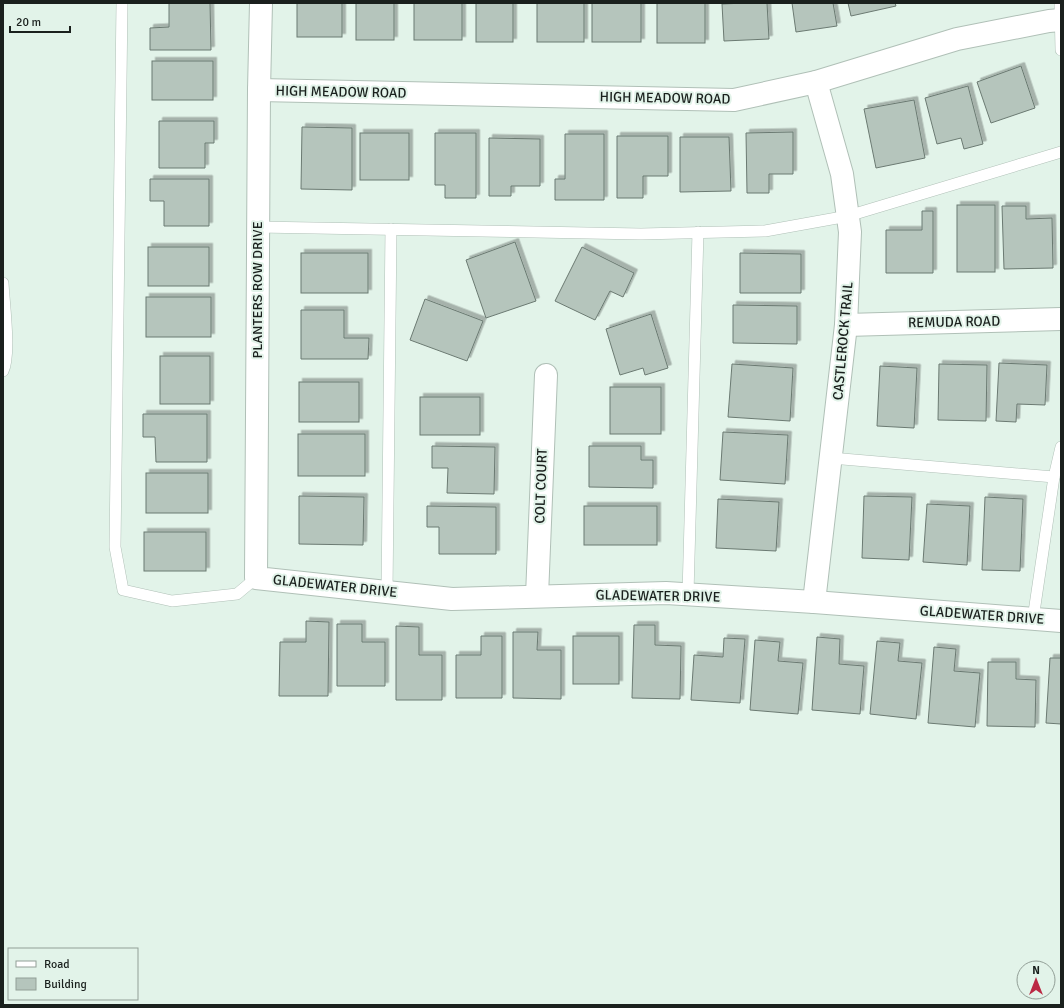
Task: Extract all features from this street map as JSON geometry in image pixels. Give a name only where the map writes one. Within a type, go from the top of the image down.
[{"type":"street","name":"PLANTERS ROW DRIVE","points":[[256,578],[259,90],[261,3]]},
{"type":"street","name":"HIGH MEADOW ROAD","points":[[259,90],[734,100],[816,82],[957,39],[1049,21],[1060,15]]},
{"type":"street","name":"CASTLEROCK TRAIL","points":[[814,602],[846,325],[850,232],[842,174],[816,82]]},
{"type":"street","name":"REMUDA ROAD","points":[[846,325],[1061,319]]},
{"type":"street","name":"COLT COURT","points":[[537,596],[546,375]]},
{"type":"street","name":"GLADEWATER DRIVE","points":[[256,578],[452,599],[666,593],[814,602],[1061,621]]},
{"type":"lane","points":[[122,3],[115,547],[123,590],[172,601],[237,594],[256,578]]},
{"type":"lane","points":[[1060,15],[1061,50]]},
{"type":"lane","points":[[258,227],[641,234],[765,231],[848,216],[1061,152]]},
{"type":"lane","points":[[387,592],[391,229]]},
{"type":"lane","points":[[688,594],[698,232]]},
{"type":"lane","points":[[3,283],[7,351],[3,372]]},
{"type":"lane","points":[[1033,619],[1054,477],[1061,447]]},
{"type":"lane","points":[[831,458],[1054,477]]},
{"type":"building","points":[[169,3],[210,3],[211,50],[150,50],[150,28],[169,27]]},
{"type":"building","points":[[297,3],[342,3],[342,37],[297,37]]},
{"type":"building","points":[[356,3],[394,3],[394,40],[356,40]]},
{"type":"building","points":[[414,3],[462,3],[462,40],[414,40]]},
{"type":"building","points":[[476,3],[513,3],[513,42],[476,42]]},
{"type":"building","points":[[537,3],[584,3],[584,42],[537,42]]},
{"type":"building","points":[[592,3],[641,3],[641,42],[592,42]]},
{"type":"building","points":[[657,3],[705,3],[705,43],[657,43]]},
{"type":"building","points":[[767,3],[769,39],[724,41],[722,4]]},
{"type":"building","points":[[792,3],[833,3],[837,26],[796,32]]},
{"type":"building","points":[[848,3],[895,3],[896,6],[851,16]]},
{"type":"building","points":[[152,61],[213,61],[213,100],[152,100]]},
{"type":"building","points":[[1021,66],[1035,108],[991,123],[977,82]]},
{"type":"building","points":[[968,86],[983,144],[964,149],[961,138],[937,144],[925,98]]},
{"type":"building","points":[[914,100],[925,158],[876,168],[864,109]]},
{"type":"building","points":[[159,121],[214,121],[214,143],[205,143],[205,168],[159,168]]},
{"type":"building","points":[[302,127],[352,128],[352,190],[301,189]]},
{"type":"building","points":[[793,132],[793,174],[769,174],[769,193],[747,193],[746,133]]},
{"type":"building","points":[[360,133],[409,133],[409,180],[360,180]]},
{"type":"building","points":[[435,133],[476,133],[476,198],[445,198],[445,185],[435,185]]},
{"type":"building","points":[[565,134],[604,134],[604,200],[555,200],[555,179],[565,179]]},
{"type":"building","points":[[617,136],[668,136],[668,176],[643,176],[643,198],[617,198]]},
{"type":"building","points":[[680,137],[729,137],[731,191],[680,192]]},
{"type":"building","points":[[489,138],[540,139],[540,186],[511,186],[511,196],[489,196]]},
{"type":"building","points":[[150,179],[209,179],[209,226],[164,226],[164,201],[150,201]]},
{"type":"building","points":[[957,205],[995,205],[995,272],[957,272]]},
{"type":"building","points":[[1002,206],[1026,206],[1026,219],[1052,218],[1053,268],[1004,269]]},
{"type":"building","points":[[922,211],[933,211],[933,273],[886,273],[886,230],[922,230]]},
{"type":"building","points":[[515,242],[536,301],[486,318],[466,260]]},
{"type":"building","points":[[148,247],[209,247],[209,286],[148,286]]},
{"type":"building","points":[[582,247],[634,273],[623,297],[610,291],[595,320],[555,301]]},
{"type":"building","points":[[301,253],[368,253],[368,293],[301,293]]},
{"type":"building","points":[[740,253],[801,254],[801,293],[740,293]]},
{"type":"building","points":[[146,297],[211,297],[211,337],[146,337]]},
{"type":"building","points":[[425,299],[483,321],[467,361],[410,340]]},
{"type":"building","points":[[733,305],[797,306],[797,344],[733,343]]},
{"type":"building","points":[[301,310],[344,310],[344,338],[369,338],[368,359],[301,359]]},
{"type":"building","points":[[651,314],[668,368],[645,375],[643,368],[620,375],[606,329]]},
{"type":"building","points":[[160,356],[210,356],[210,404],[160,404]]},
{"type":"building","points":[[999,363],[1047,365],[1045,405],[1017,404],[1016,422],[996,421]]},
{"type":"building","points":[[732,364],[793,368],[790,421],[728,417]]},
{"type":"building","points":[[939,364],[987,365],[986,421],[938,420]]},
{"type":"building","points":[[880,366],[917,368],[914,428],[877,426]]},
{"type":"building","points":[[299,382],[359,382],[359,422],[299,422]]},
{"type":"building","points":[[610,387],[661,387],[661,434],[610,434]]},
{"type":"building","points":[[420,397],[480,397],[480,435],[420,435]]},
{"type":"building","points":[[143,414],[207,414],[207,462],[156,462],[155,437],[143,437]]},
{"type":"building","points":[[723,432],[788,435],[785,484],[720,480]]},
{"type":"building","points":[[298,434],[365,434],[365,476],[298,476]]},
{"type":"building","points":[[432,446],[495,447],[494,494],[447,493],[448,468],[432,468]]},
{"type":"building","points":[[589,446],[641,446],[641,460],[653,460],[653,488],[589,487]]},
{"type":"building","points":[[146,473],[208,473],[208,513],[146,513]]},
{"type":"building","points":[[299,496],[364,497],[363,545],[299,544]]},
{"type":"building","points":[[864,496],[912,497],[909,560],[862,558]]},
{"type":"building","points":[[985,497],[1023,499],[1020,571],[982,570]]},
{"type":"building","points":[[718,499],[779,502],[776,551],[716,548]]},
{"type":"building","points":[[927,504],[970,506],[967,565],[923,562]]},
{"type":"building","points":[[427,506],[496,507],[496,554],[439,554],[439,527],[427,527]]},
{"type":"building","points":[[584,506],[657,506],[657,545],[584,545]]},
{"type":"building","points":[[144,532],[206,532],[206,571],[144,571]]},
{"type":"building","points":[[306,621],[329,622],[328,696],[279,696],[280,642],[306,642]]},
{"type":"building","points":[[337,624],[362,624],[362,642],[385,642],[385,686],[337,686]]},
{"type":"building","points":[[634,625],[655,625],[655,645],[681,646],[680,699],[632,698]]},
{"type":"building","points":[[396,626],[419,627],[419,655],[442,655],[442,700],[396,700]]},
{"type":"building","points":[[513,632],[538,632],[537,650],[561,650],[561,699],[513,698]]},
{"type":"building","points":[[481,636],[502,636],[502,698],[456,698],[456,655],[481,655]]},
{"type":"building","points":[[573,636],[619,636],[619,684],[573,684]]},
{"type":"building","points":[[817,637],[840,639],[839,664],[864,666],[860,714],[812,710]]},
{"type":"building","points":[[724,638],[745,639],[740,703],[691,700],[694,655],[723,657]]},
{"type":"building","points":[[755,640],[780,642],[778,661],[803,663],[798,714],[750,710]]},
{"type":"building","points":[[877,641],[900,643],[898,661],[922,663],[916,719],[870,714]]},
{"type":"building","points":[[934,647],[956,649],[954,671],[980,673],[975,727],[928,723]]},
{"type":"building","points":[[1050,658],[1061,658],[1061,724],[1046,723]]},
{"type":"building","points":[[988,662],[1016,662],[1016,679],[1036,680],[1035,727],[987,726]]}]
